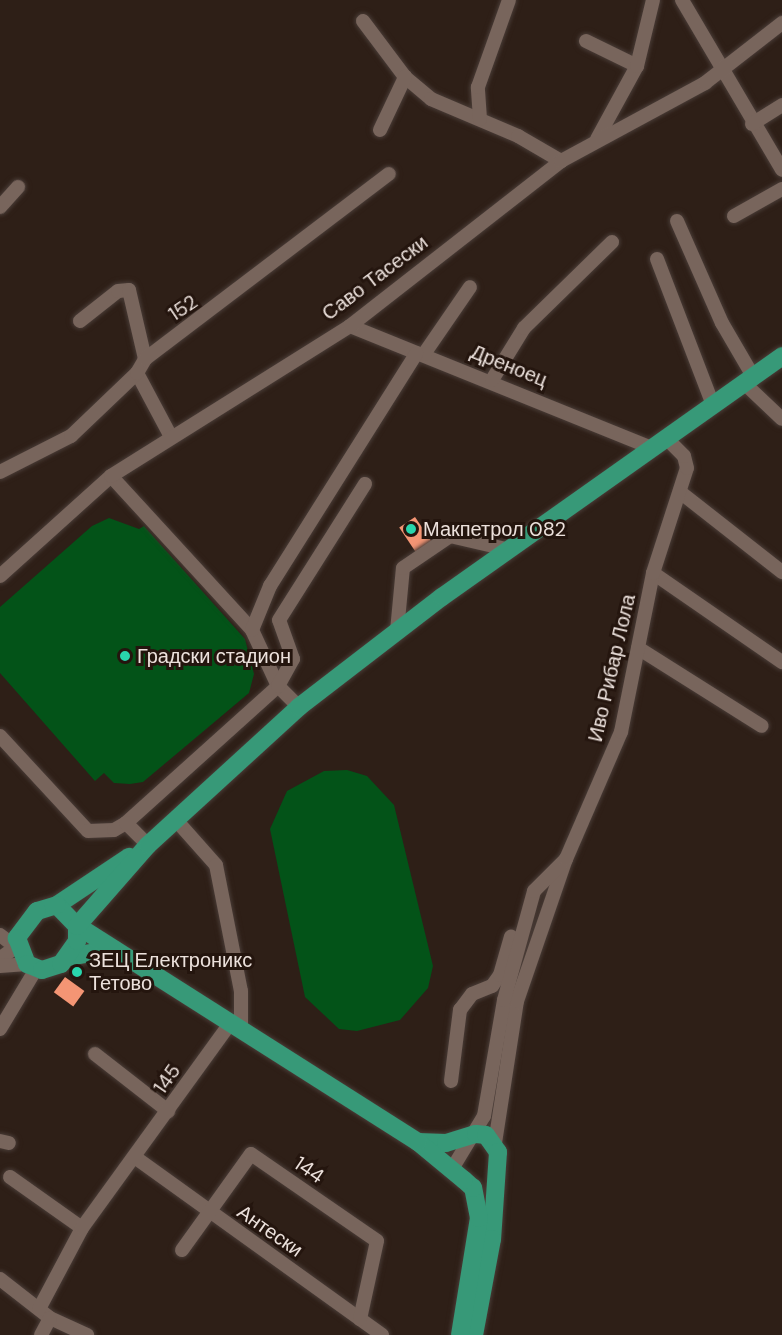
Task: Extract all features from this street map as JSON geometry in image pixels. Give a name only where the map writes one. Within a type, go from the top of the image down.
[{"type":"main road","points":[[68,957],[77,927],[148,845],[299,707],[397,631],[782,356]]},
{"type":"main road","points":[[113,949],[68,957],[54,967],[31,967],[16,947],[24,922],[57,905],[148,845]]},
{"type":"main road","points":[[57,905],[77,927],[236,1025],[418,1142],[473,1188],[476,1248],[459,1335]]},
{"type":"main road","points":[[418,1142],[446,1143],[476,1134],[495,1143],[497,1180],[474,1335]]},
{"type":"main road","points":[[473,1188],[497,1180]]},
{"type":"street","points":[[480,119],[478,87],[509,0]]},
{"type":"street","points":[[597,139],[637,66],[653,0]]},
{"type":"street","points":[[682,0],[752,124],[782,170]]},
{"type":"street","points":[[363,21],[405,76],[452,112],[480,119],[561,161]]},
{"type":"street","name":"Саво Тасески","points":[[0,576],[111,476],[350,326],[561,161],[721,70],[782,23]]},
{"type":"street","points":[[586,41],[637,66]]},
{"type":"street","points":[[380,130],[405,76]]},
{"type":"street","points":[[752,124],[782,105]]},
{"type":"street","name":"152","points":[[0,471],[71,436],[137,373],[145,359],[389,174]]},
{"type":"street","points":[[0,207],[18,187]]},
{"type":"street","points":[[734,216],[782,189]]},
{"type":"street","points":[[677,221],[749,380],[782,419]]},
{"type":"street","points":[[492,380],[524,328],[612,242]]},
{"type":"street","points":[[657,259],[713,405]]},
{"type":"street","points":[[252,630],[270,586],[421,353],[470,287]]},
{"type":"street","points":[[80,321],[118,291],[129,290],[145,359]]},
{"type":"street","name":"Дреноец","points":[[350,326],[659,443]]},
{"type":"street","points":[[137,373],[171,437]]},
{"type":"street","name":"Иво Рибар Лола","points":[[452,1169],[458,1151],[476,1134],[484,1116],[522,925],[534,891],[566,859],[621,732],[653,573],[687,468],[684,456],[659,443]]},
{"type":"street","points":[[111,476],[252,630],[278,686],[299,707]]},
{"type":"street","points":[[0,736],[88,831],[114,830],[126,823],[278,686],[293,659],[279,620],[365,484]]},
{"type":"street","points":[[680,492],[782,572]]},
{"type":"street","points":[[397,631],[403,568],[450,536],[510,550]]},
{"type":"street","points":[[653,573],[782,662]]},
{"type":"street","points":[[638,648],[762,726]]},
{"type":"street","points":[[176,820],[216,865],[242,991],[236,1025]]},
{"type":"street","points":[[126,823],[148,845]]},
{"type":"street","points":[[495,1143],[517,1001],[566,859]]},
{"type":"street","points":[[451,1082],[460,1010],[472,993],[492,986],[500,975],[513,930],[522,925]]},
{"type":"street","points":[[0,935],[16,947],[0,958]]},
{"type":"street","points":[[0,966],[31,967],[0,1029]]},
{"type":"street","name":"145","points":[[41,1335],[45,1314],[82,1228],[136,1158],[168,1111],[236,1025]]},
{"type":"street","points":[[95,1054],[168,1111]]},
{"type":"street","name":"144","points":[[182,1250],[206,1211],[251,1154],[377,1241],[360,1319]]},
{"type":"street","name":"Антески","points":[[136,1158],[206,1211],[382,1335]]},
{"type":"street","points":[[10,1177],[82,1228]]},
{"type":"street","points":[[0,1279],[45,1314],[87,1335]]},
{"type":"green space","name":"Градски стадион","points":[[109,518],[139,529],[144,526],[245,639],[254,674],[249,693],[143,782],[130,784],[114,783],[104,773],[95,781],[0,673],[0,607],[92,526]]},
{"type":"green space","points":[[347,770],[367,776],[394,805],[433,966],[428,988],[400,1020],[357,1031],[339,1029],[305,997],[270,829],[287,791],[324,771]]},
{"type":"building","points":[[415,517],[432,542],[416,552],[399,528]]},
{"type":"building","points":[[65,977],[84,991],[73,1006],[54,992]]},
{"type":"place","name":"Макпетрол 082","points":[[411,529]]},
{"type":"place","name":"Градски стадион","points":[[125,656]]},
{"type":"place","name":"ЗЕЦ Електроникс Тетово","points":[[77,972]]}]
